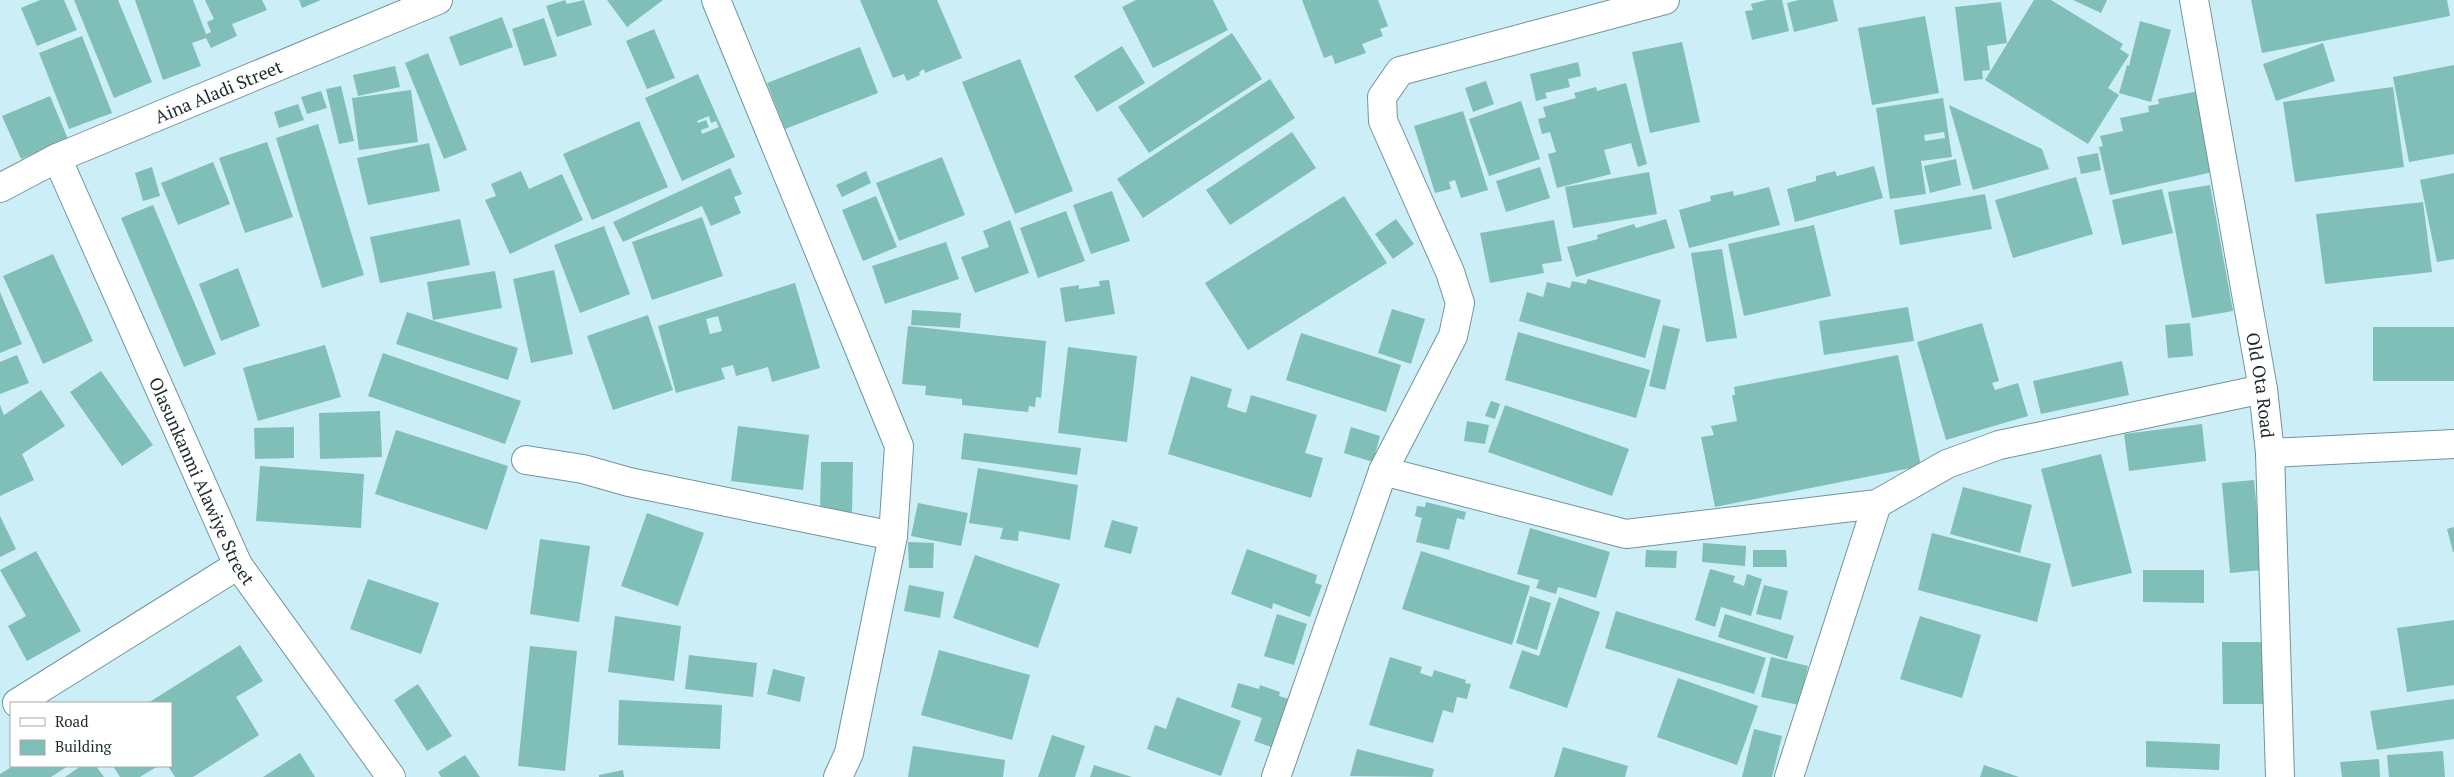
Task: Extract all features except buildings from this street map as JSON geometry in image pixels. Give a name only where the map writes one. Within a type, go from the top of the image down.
[{"type":"street","name":"Aina Aladi Street","points":[[0,188],[57,158],[438,0]]},
{"type":"street","points":[[716,0],[899,446],[893,536],[849,753],[838,777]]},
{"type":"street","points":[[1276,777],[1383,471],[1453,336],[1460,303],[1450,272],[1383,121],[1382,97],[1400,71],[1665,0]]},
{"type":"street","name":"Old Ota Road","points":[[2194,0],[2264,389],[2270,453],[2280,777]]},
{"type":"street","name":"Olasunkanmi Alawiye Street","points":[[57,158],[238,565],[391,777]]},
{"type":"street","points":[[1383,471],[1626,534],[1877,504],[1947,464],[1999,444],[2264,389]]},
{"type":"street","points":[[2270,453],[2454,444]]},
{"type":"street","points":[[526,460],[583,469],[629,482],[893,536]]},
{"type":"street","points":[[1790,777],[1877,504]]},
{"type":"street","points":[[18,702],[238,565]]}]
